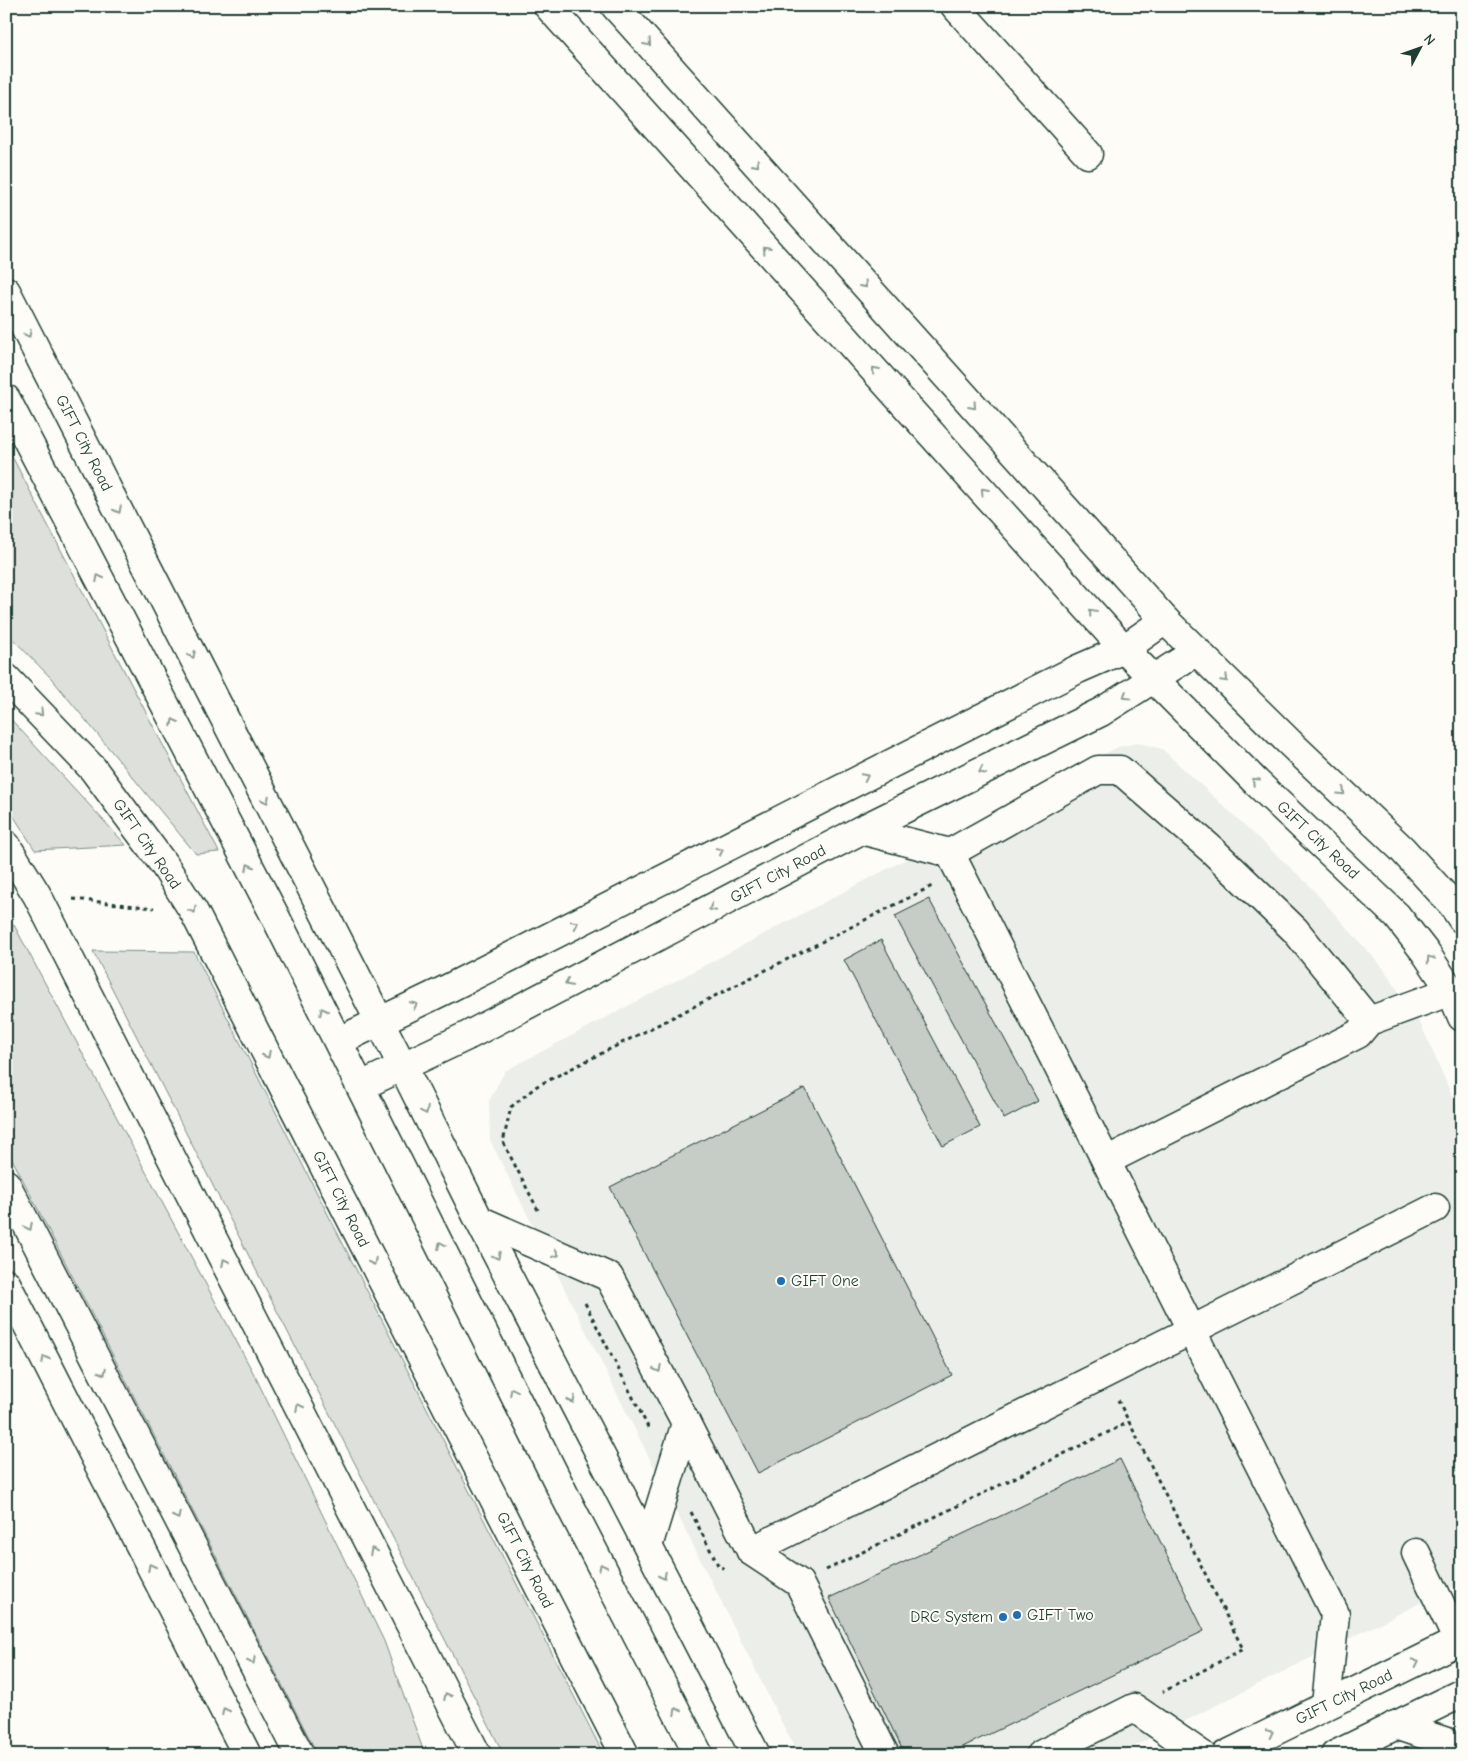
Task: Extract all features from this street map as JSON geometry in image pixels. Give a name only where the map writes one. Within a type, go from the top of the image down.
[{"type":"street","name":"GIFT City Road","points":[[548,6],[1124,649],[1153,680],[1397,916],[1425,952],[1451,991],[1462,1017]]},
{"type":"street","points":[[615,6],[1165,620],[1290,744],[1402,849],[1452,904],[1462,919]]},
{"type":"street","points":[[955,6],[1088,154]]},
{"type":"street","name":"GIFT City Road","points":[[6,291],[403,1067],[479,1220],[756,1755]]},
{"type":"street","points":[[6,399],[338,1041],[565,1496],[700,1755]]},
{"type":"street","points":[[338,1041],[380,1022],[1078,669],[1124,649],[1165,620]]},
{"type":"street","name":"GIFT City Road","points":[[361,1086],[403,1067],[861,830],[1101,712],[1197,652]]},
{"type":"street","name":"GIFT City Road","points":[[6,678],[93,770],[165,866],[194,912],[625,1755]]},
{"type":"street","points":[[955,862],[1098,770],[1120,770],[1212,850],[1295,930],[1369,1021]]},
{"type":"street","points":[[861,830],[955,862],[1335,1614],[1326,1705]]},
{"type":"street","points":[[6,845],[37,895],[467,1742],[477,1755]]},
{"type":"street","points":[[1106,1161],[1358,1034],[1369,1021],[1451,991]]},
{"type":"street","points":[[6,1184],[300,1755]]},
{"type":"street","points":[[751,1551],[1435,1208]]},
{"type":"street","points":[[479,1220],[609,1277],[751,1551],[799,1583],[885,1755]]},
{"type":"street","points":[[6,1283],[247,1755]]},
{"type":"street","points":[[648,1546],[686,1423]]},
{"type":"street","points":[[1416,1553],[1460,1640]]},
{"type":"street","name":"GIFT City Road","points":[[1226,1755],[1460,1640]]},
{"type":"street","points":[[1335,1755],[1462,1693]]},
{"type":"street","points":[[1040,1755],[1134,1708],[1202,1755]]},
{"type":"street","points":[[1395,1725],[1462,1748]]},
{"type":"path","points":[[561,1256],[503,1142],[511,1106],[537,1086],[955,862]]},
{"type":"path","points":[[37,895],[194,912]]},
{"type":"path","points":[[583,1299],[719,1567],[728,1568]]},
{"type":"path","points":[[1105,1374],[1243,1649],[1134,1708]]},
{"type":"path","points":[[799,1583],[1129,1422]]},
{"type":"shaded area","points":[[6,445],[219,852],[196,854],[51,678],[6,632]]},
{"type":"shaded area","points":[[6,714],[126,845],[35,850],[6,804]]},
{"type":"shaded area","points":[[1138,743],[1162,749],[1307,883],[1383,968],[1421,1025],[1462,1118],[1462,1582],[1117,1755],[798,1755],[490,1140],[489,1101],[505,1071],[1118,747]]},
{"type":"shaded area","points":[[6,923],[14,925],[256,1378],[384,1641],[425,1755],[318,1755],[6,1147]]},
{"type":"shaded area","points":[[93,951],[194,952],[604,1755],[504,1755]]},
{"type":"building","points":[[929,899],[1038,1101],[1004,1119],[895,916]]},
{"type":"building","points":[[881,940],[980,1127],[943,1146],[844,960]]},
{"type":"building","name":"GIFT One","points":[[805,1088],[952,1375],[758,1473],[610,1187]]},
{"type":"building","name":"GIFT Two","points":[[1120,1459],[1204,1631],[946,1755],[905,1755],[829,1598]]},
{"type":"place","name":"GIFT One","points":[[781,1281]]},
{"type":"place","name":"GIFT Two","points":[[1017,1615]]},
{"type":"place","name":"DRC System","points":[[1003,1617]]}]
